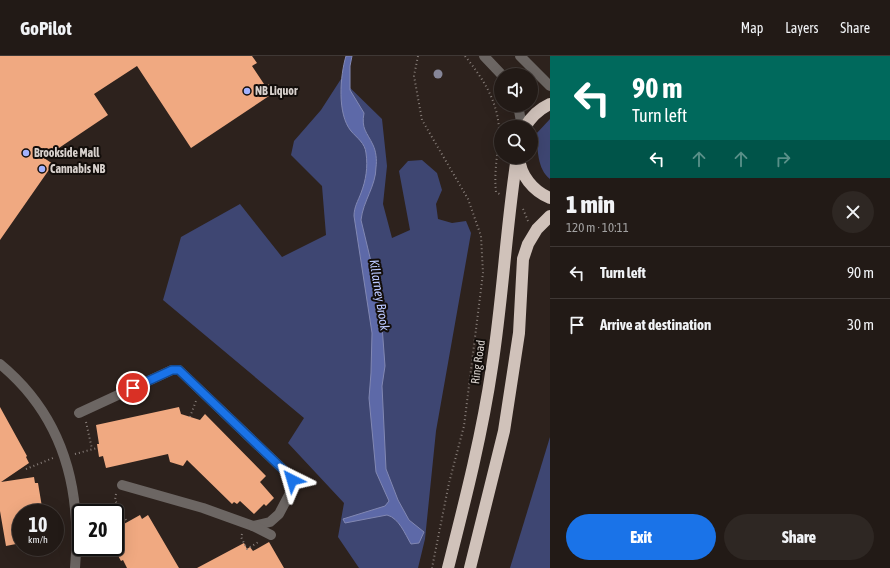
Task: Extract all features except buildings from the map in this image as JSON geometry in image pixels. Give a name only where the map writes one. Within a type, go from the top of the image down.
[{"type":"highway","points":[[529,120],[542,108],[550,104]]},
{"type":"highway","name":"Ring Road","points":[[448,568],[479,446],[492,366],[510,202],[517,164]]},
{"type":"highway","points":[[520,164],[523,174],[532,186],[543,196],[550,198]]},
{"type":"highway","points":[[470,568],[504,431],[518,333],[523,259],[531,239],[537,229],[550,216]]},
{"type":"street","points":[[484,56],[495,68]]},
{"type":"street","points":[[520,56],[550,86]]},
{"type":"street","points":[[0,364],[16,378],[34,400],[52,428],[65,454],[77,512],[75,568]]},
{"type":"street","points":[[80,413],[172,370],[179,370],[290,476],[292,480],[290,493],[279,514],[270,522],[253,526]]},
{"type":"street","points":[[120,489],[203,508],[253,526],[271,535]]},
{"type":"path","points":[[418,56],[414,76],[422,120],[468,199],[481,236],[483,273],[464,426],[449,483],[432,568]]},
{"type":"path","points":[[465,56],[492,95],[498,116],[499,137],[495,180],[496,192],[502,196]]},
{"type":"path","points":[[516,206],[523,209],[526,219],[531,224]]},
{"type":"path","points":[[80,413],[88,426],[92,449]]},
{"type":"path","points":[[26,469],[65,454],[98,448]]},
{"type":"path","points":[[120,489],[115,500],[127,522]]},
{"type":"shaded area","points":[[346,56],[352,56],[350,66],[350,90],[364,113],[364,127],[374,147],[376,156],[374,181],[364,206],[361,220],[380,299],[385,366],[382,386],[386,469],[398,500],[409,520],[424,532],[419,543],[411,544],[395,519],[387,515],[345,523],[343,519],[385,506],[389,501],[376,472],[369,398],[372,333],[354,216],[355,207],[363,188],[367,168],[367,158],[364,146],[351,131],[343,115],[341,84]]},
{"type":"shaded area","points":[[341,79],[382,119],[387,166],[383,204],[392,238],[410,230],[399,171],[408,161],[422,160],[437,173],[442,190],[436,204],[438,219],[452,223],[466,221],[471,233],[436,431],[425,539],[418,568],[359,568],[338,537],[344,503],[288,443],[304,418],[163,300],[181,237],[240,204],[282,257],[326,235],[322,186],[291,155],[294,141],[321,110]]},
{"type":"shaded area","points":[[550,119],[550,179],[540,164],[538,152],[538,132]]},
{"type":"shaded area","points":[[550,437],[550,568],[510,568]]},
{"type":"place","name":"NB Liquor","points":[[247,91]]},
{"type":"place","name":"Brookside Mall","points":[[26,153]]},
{"type":"place","name":"Cannabis NB","points":[[42,169]]},
{"type":"route","points":[[133,388],[172,370],[179,370],[290,476],[292,480]]},
{"type":"water label","name":"Killarney Brook","points":[[380,295]]}]
